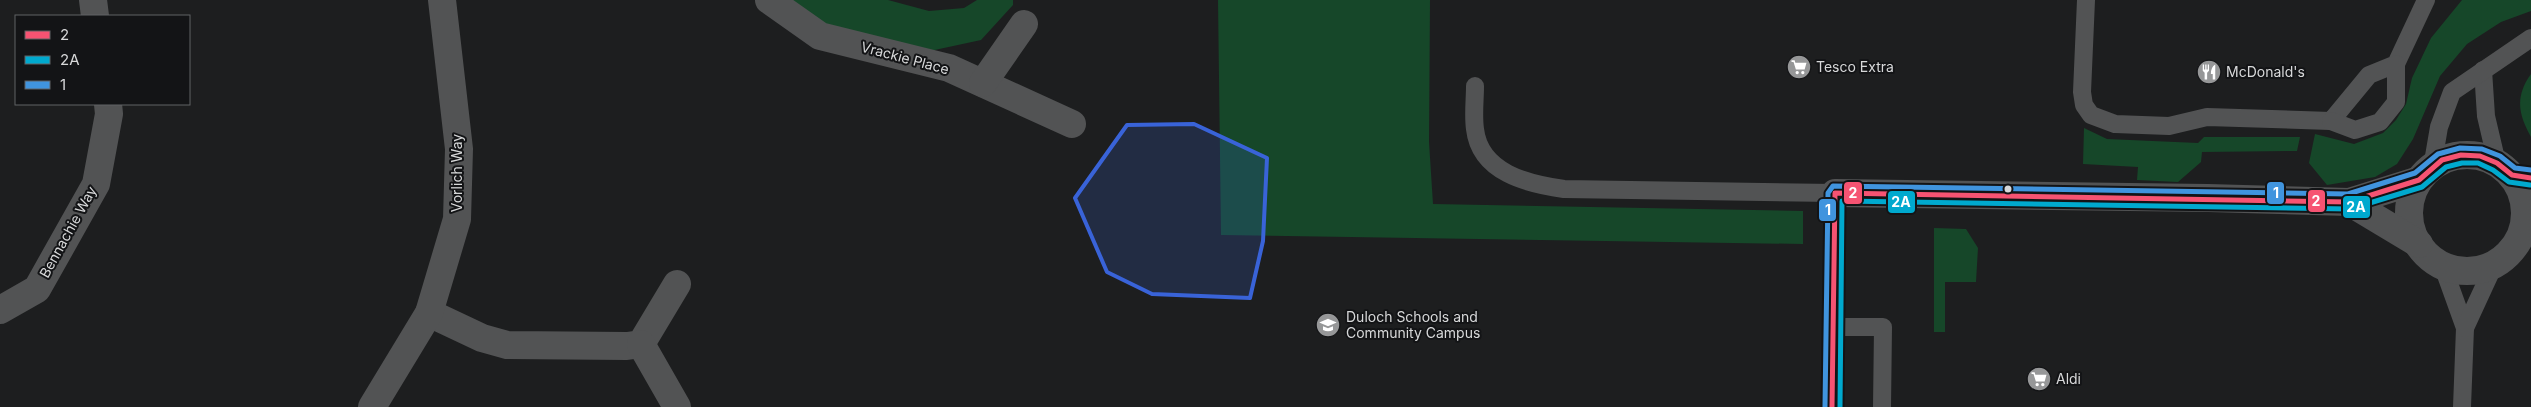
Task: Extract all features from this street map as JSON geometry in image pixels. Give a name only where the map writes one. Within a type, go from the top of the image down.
[{"type":"street","points":[[93,0],[95,15]]},
{"type":"street","name":"Vorlich Way","points":[[372,407],[429,313],[457,219],[459,149],[442,0]]},
{"type":"street","name":"Vrackie Place","points":[[769,0],[820,36],[949,68],[1072,124]]},
{"type":"street","points":[[983,83],[1024,24]]},
{"type":"street","name":"Bennachie Way","points":[[0,310],[37,289],[96,184],[109,114],[108,105]]},
{"type":"street","points":[[1835,193],[2208,198],[2349,202],[2426,174],[2442,160],[2461,155],[2480,156],[2513,172],[2526,209],[2524,242],[2487,268],[2468,271],[2442,264],[2432,258],[2419,244],[2349,202]]},
{"type":"street","points":[[2419,244],[2411,226],[2410,206],[2426,174]]},
{"type":"street","points":[[641,344],[677,284]]},
{"type":"street","points":[[429,313],[482,338],[507,345],[641,344]]},
{"type":"street","points":[[641,344],[677,407]]},
{"type":"lane","points":[[2086,0],[2082,92],[2084,104],[2091,115],[2115,124],[2169,126],[2207,118],[2331,121],[2355,130],[2380,122],[2396,102],[2396,64],[2426,0]]},
{"type":"lane","points":[[2426,174],[2439,127],[2452,92],[2531,38]]},
{"type":"lane","points":[[2331,121],[2369,75],[2396,64]]},
{"type":"lane","points":[[2483,70],[2486,116],[2513,172]]},
{"type":"lane","points":[[1475,86],[1475,130],[1482,149],[1495,166],[1515,178],[1542,186],[1564,189],[1835,193],[1832,407]]},
{"type":"lane","points":[[2465,328],[2495,263]]},
{"type":"lane","points":[[2442,264],[2465,328],[2462,407]]},
{"type":"lane","points":[[1833,327],[1883,327],[1882,407]]},
{"type":"highlighted area","points":[[1194,124],[1267,158],[1263,241],[1250,298],[1152,294],[1107,272],[1075,198],[1127,125]]},
{"type":"green space","points":[[785,0],[888,0],[929,11],[964,8],[977,0],[1013,0],[1013,5],[981,40],[930,51],[825,24]]},
{"type":"green space","points":[[1218,0],[1430,0],[1429,142],[1433,204],[1803,211],[1803,244],[1221,235]]},
{"type":"green space","points":[[2462,0],[2531,0],[2531,11],[2501,22],[2467,44],[2440,76],[2413,139],[2397,164],[2375,177],[2327,185],[2309,163],[2315,134],[2354,144],[2383,133],[2396,120],[2406,104],[2412,78],[2431,38]]},
{"type":"green space","points":[[2531,74],[2531,137],[2523,121],[2520,105],[2522,90]]},
{"type":"green space","points":[[2084,128],[2107,139],[2198,143],[2204,137],[2300,137],[2297,151],[2202,152],[2201,162],[2178,182],[2137,180],[2138,167],[2083,164]]},
{"type":"green space","points":[[1934,228],[1966,229],[1978,248],[1976,282],[1945,282],[1945,332],[1934,332]]},
{"type":"transit line","name":"1","points":[[1825,407],[1828,193],[1833,186],[2348,194],[2415,173],[2438,154],[2460,148],[2482,149],[2500,156],[2515,168],[2531,170]]},
{"type":"transit line","name":"2","points":[[1832,407],[1835,193],[2349,202],[2419,180],[2442,160],[2461,155],[2480,156],[2497,163],[2512,175],[2531,178]]},
{"type":"transit line","name":"2A","points":[[1840,407],[1842,201],[2350,209],[2422,187],[2446,167],[2462,163],[2478,163],[2493,170],[2509,182],[2530,185]]},
{"type":"place","name":"Tesco Extra","points":[[1799,67]]},
{"type":"place","name":"McDonald's","points":[[2209,72]]},
{"type":"place","name":"Duloch Schools and Community Campus","points":[[1328,325]]},
{"type":"place","name":"Aldi","points":[[2039,379]]}]
